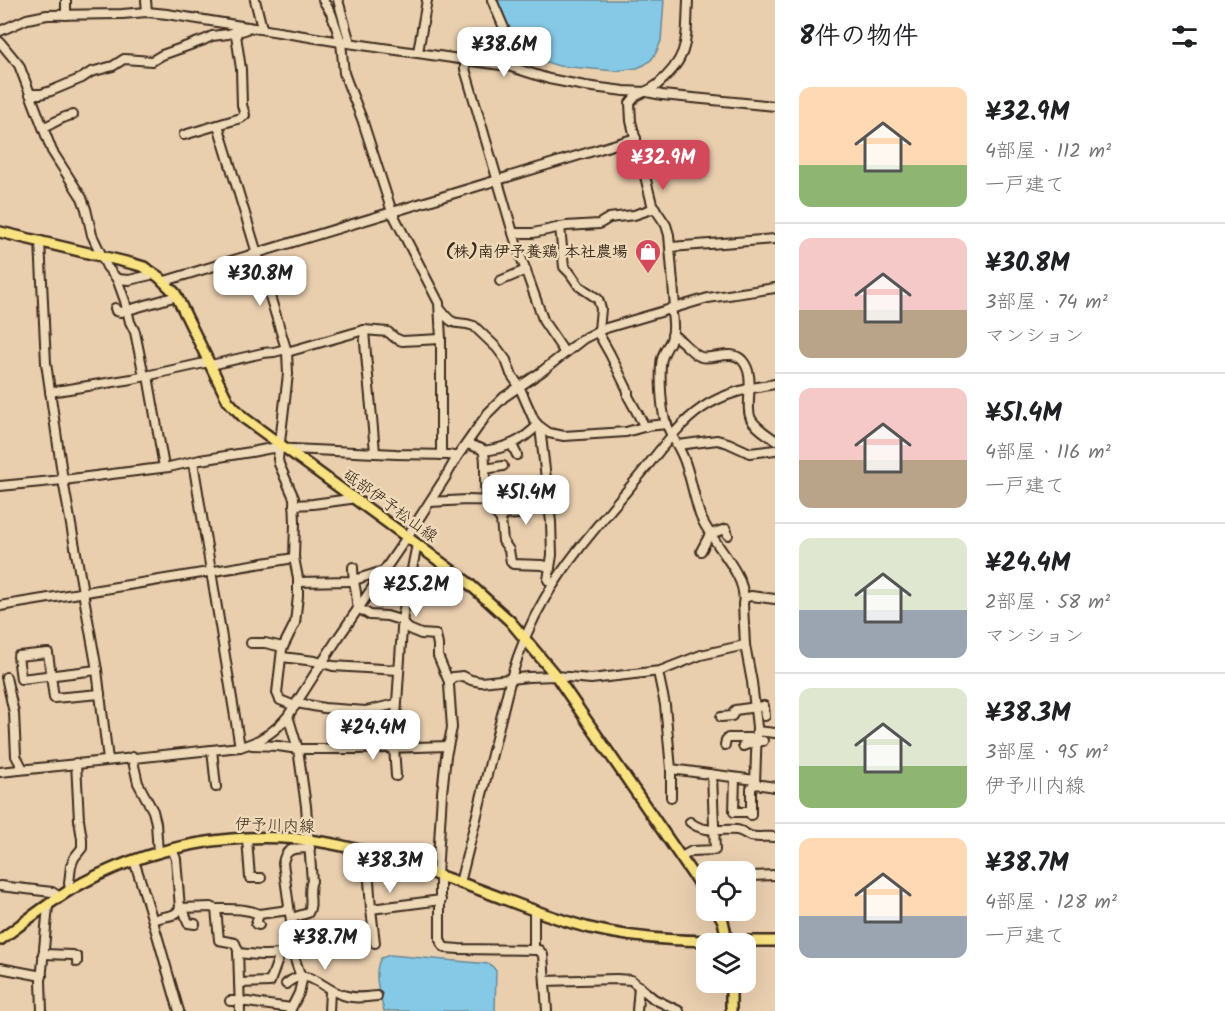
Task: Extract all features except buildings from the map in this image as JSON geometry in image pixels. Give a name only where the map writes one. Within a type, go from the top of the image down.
[{"type":"main road","name":"砥部伊予松山線","points":[[0,232],[134,264],[165,281],[177,296],[222,389],[235,409],[281,447],[417,544],[481,594],[510,621],[556,676],[696,877]]},
{"type":"main road","name":"伊予川内線","points":[[0,940],[69,891],[134,861],[172,849],[210,841],[278,838],[309,844],[328,843],[367,852],[567,922],[636,937],[696,941]]},
{"type":"main road","name":"伊予川内線","points":[[756,941],[775,941]]},
{"type":"main road","points":[[731,993],[731,1011]]},
{"type":"street","points":[[66,0],[66,15]]},
{"type":"street","points":[[146,0],[147,12]]},
{"type":"street","points":[[255,0],[262,28]]},
{"type":"street","points":[[323,0],[331,13],[341,42],[344,73],[362,119],[392,212],[440,307],[441,455]]},
{"type":"street","points":[[338,0],[350,43]]},
{"type":"street","points":[[418,52],[427,0]]},
{"type":"street","points":[[492,0],[507,35],[506,41],[501,45],[470,54],[465,60],[465,69],[513,233],[544,322],[565,353]]},
{"type":"street","points":[[688,0],[686,42],[683,52],[676,66],[663,79],[647,92],[636,96],[630,103],[631,121],[655,208],[666,225],[671,247],[672,335],[661,365],[662,404],[667,424],[685,462],[701,517],[739,576],[744,598],[745,645],[752,682],[758,738],[755,782],[751,788],[751,814],[734,812],[735,778]]},
{"type":"street","points":[[0,31],[27,19],[47,15],[147,12],[245,30],[249,26],[508,66],[549,79],[624,92],[647,92],[775,106]]},
{"type":"street","points":[[30,94],[51,91],[91,72],[113,66],[124,59],[152,61],[212,36],[228,34],[235,28]]},
{"type":"street","points":[[184,135],[245,115],[242,105],[241,69],[235,28]]},
{"type":"street","points":[[0,42],[19,65],[52,151],[82,198],[92,236],[107,267],[117,279],[135,332],[164,467]]},
{"type":"street","points":[[44,127],[68,115],[74,115]]},
{"type":"street","points":[[218,125],[286,350],[288,374],[279,464],[292,493],[294,505],[294,558],[298,582],[295,623],[283,647],[278,696],[283,702],[366,711],[396,704]]},
{"type":"street","points":[[165,281],[636,138]]},
{"type":"street","points":[[513,233],[533,233],[560,227],[599,224],[609,218],[634,215],[655,208]]},
{"type":"street","points":[[560,227],[564,267],[579,286],[598,299],[601,309],[598,331],[645,427]]},
{"type":"street","points":[[671,247],[775,239]]},
{"type":"street","points":[[40,241],[46,363],[63,480],[97,670],[108,760]]},
{"type":"street","points":[[500,281],[526,270]]},
{"type":"street","points":[[117,279],[129,280],[155,274]]},
{"type":"street","points":[[0,772],[240,747],[266,737],[288,716],[430,502],[457,457],[488,413],[504,397],[583,339],[598,331],[708,298],[775,288]]},
{"type":"street","points":[[115,308],[118,312],[177,296]]},
{"type":"street","points":[[440,307],[454,323],[474,326],[501,353],[534,420],[554,435],[626,432],[667,424]]},
{"type":"street","points":[[50,392],[210,364],[263,352],[286,350],[364,330],[385,331],[402,340],[441,339]]},
{"type":"street","points":[[364,330],[375,453]]},
{"type":"street","points":[[672,335],[678,337],[699,356],[739,358],[746,369],[750,388],[749,413],[751,418],[758,427],[775,440]]},
{"type":"street","points":[[460,883],[511,678],[525,638],[553,585],[580,548],[672,435],[693,415],[728,394],[775,384]]},
{"type":"street","points":[[466,444],[483,451],[501,448],[512,444],[539,426]]},
{"type":"street","points":[[539,426],[550,505],[552,540],[548,580],[553,585]]},
{"type":"street","points":[[678,445],[717,440],[750,453],[775,450]]},
{"type":"street","points":[[512,444],[517,455]]},
{"type":"street","points":[[0,486],[164,467],[281,447],[457,457]]},
{"type":"street","points":[[483,451],[487,500],[490,508],[501,520],[504,541],[509,550],[511,562],[550,567]]},
{"type":"street","points":[[193,462],[240,747]]},
{"type":"street","points":[[485,469],[503,466]]},
{"type":"street","points":[[294,505],[352,497]]},
{"type":"street","points":[[430,502],[498,501]]},
{"type":"street","points":[[498,515],[521,514],[541,505],[550,505]]},
{"type":"street","points":[[700,551],[710,534],[726,529],[728,536]]},
{"type":"street","points":[[396,776],[394,747],[398,669],[409,581],[417,544]]},
{"type":"street","points":[[0,606],[294,558]]},
{"type":"street","points":[[353,567],[358,608],[370,615],[393,618],[403,622],[417,633],[436,635],[438,656],[449,682],[452,728],[442,793],[439,876],[442,946],[446,948],[539,950],[543,955],[547,1011]]},
{"type":"street","points":[[298,582],[353,581],[383,571]]},
{"type":"street","points":[[744,598],[751,596],[775,599]]},
{"type":"street","points":[[251,643],[283,647]]},
{"type":"street","points":[[449,682],[453,677],[459,675],[482,682],[556,676],[591,679],[658,672],[701,655],[745,645]]},
{"type":"street","points":[[97,670],[51,676],[21,679],[18,656],[48,653],[51,676],[54,698],[100,694]]},
{"type":"street","points":[[282,657],[333,666],[398,669]]},
{"type":"street","points":[[658,672],[665,705],[671,796]]},
{"type":"street","points":[[6,677],[14,713],[16,756],[23,769]]},
{"type":"street","points":[[721,717],[732,716],[735,710],[764,706],[765,716]]},
{"type":"street","points":[[288,716],[298,749],[312,880],[309,888],[311,909],[308,913],[295,917],[291,921]]},
{"type":"street","points":[[743,746],[775,733]]},
{"type":"street","points":[[725,745],[728,738],[758,738]]},
{"type":"street","points":[[250,744],[298,749],[448,746]]},
{"type":"street","points":[[212,750],[216,787]]},
{"type":"street","points":[[132,757],[138,783],[153,811],[158,853]]},
{"type":"street","points":[[69,891],[71,866],[82,848],[76,763]]},
{"type":"street","points":[[671,769],[735,778],[775,787]]},
{"type":"street","points":[[681,857],[692,851],[715,850],[712,775]]},
{"type":"street","points":[[690,822],[698,828],[739,830],[750,836],[775,837]]},
{"type":"street","points":[[247,839],[249,878],[261,878]]},
{"type":"street","points":[[230,1001],[240,1001],[266,1008],[291,1009],[302,985],[302,977],[292,951],[291,921],[283,863],[285,854],[290,850],[309,844]]},
{"type":"street","points":[[154,920],[161,916],[177,914],[180,908],[176,859],[172,849]]},
{"type":"street","points":[[367,852],[375,943]]},
{"type":"street","points":[[134,861],[154,920],[179,1011]]},
{"type":"street","points":[[756,876],[775,875]]},
{"type":"street","points":[[0,886],[52,892],[60,897]]},
{"type":"street","points":[[371,909],[441,900]]},
{"type":"street","points":[[42,1011],[43,954],[48,906]]},
{"type":"street","points":[[180,908],[241,909],[259,914],[289,910]]},
{"type":"street","points":[[180,908],[184,911],[188,923],[195,924]]},
{"type":"street","points":[[216,909],[219,940],[235,943],[237,946],[240,1011]]},
{"type":"street","points":[[534,910],[534,950]]},
{"type":"street","points":[[259,914],[256,922],[259,925]]},
{"type":"street","points":[[238,952],[280,954],[292,951]]},
{"type":"street","points":[[43,954],[74,955],[77,957],[77,962]]},
{"type":"street","points":[[239,983],[270,982],[280,954]]},
{"type":"street","points":[[0,968],[42,976]]},
{"type":"street","points":[[286,984],[290,980],[310,977],[330,991],[353,998],[377,996]]},
{"type":"street","points":[[544,981],[632,980],[654,999],[680,1011]]},
{"type":"street","points":[[638,1011],[639,986]]},
{"type":"street","points":[[329,1011],[330,991]]},
{"type":"water","points":[[497,0],[664,0],[661,41],[651,60],[637,68],[616,71],[559,66],[530,57],[524,52],[514,34],[508,29]]},
{"type":"water","points":[[390,955],[489,964],[496,971],[495,1011],[384,1011],[377,971],[381,958]]},
{"type":"place","name":"(株)南伊予養鶏 本社農場","points":[[648,275]]}]
